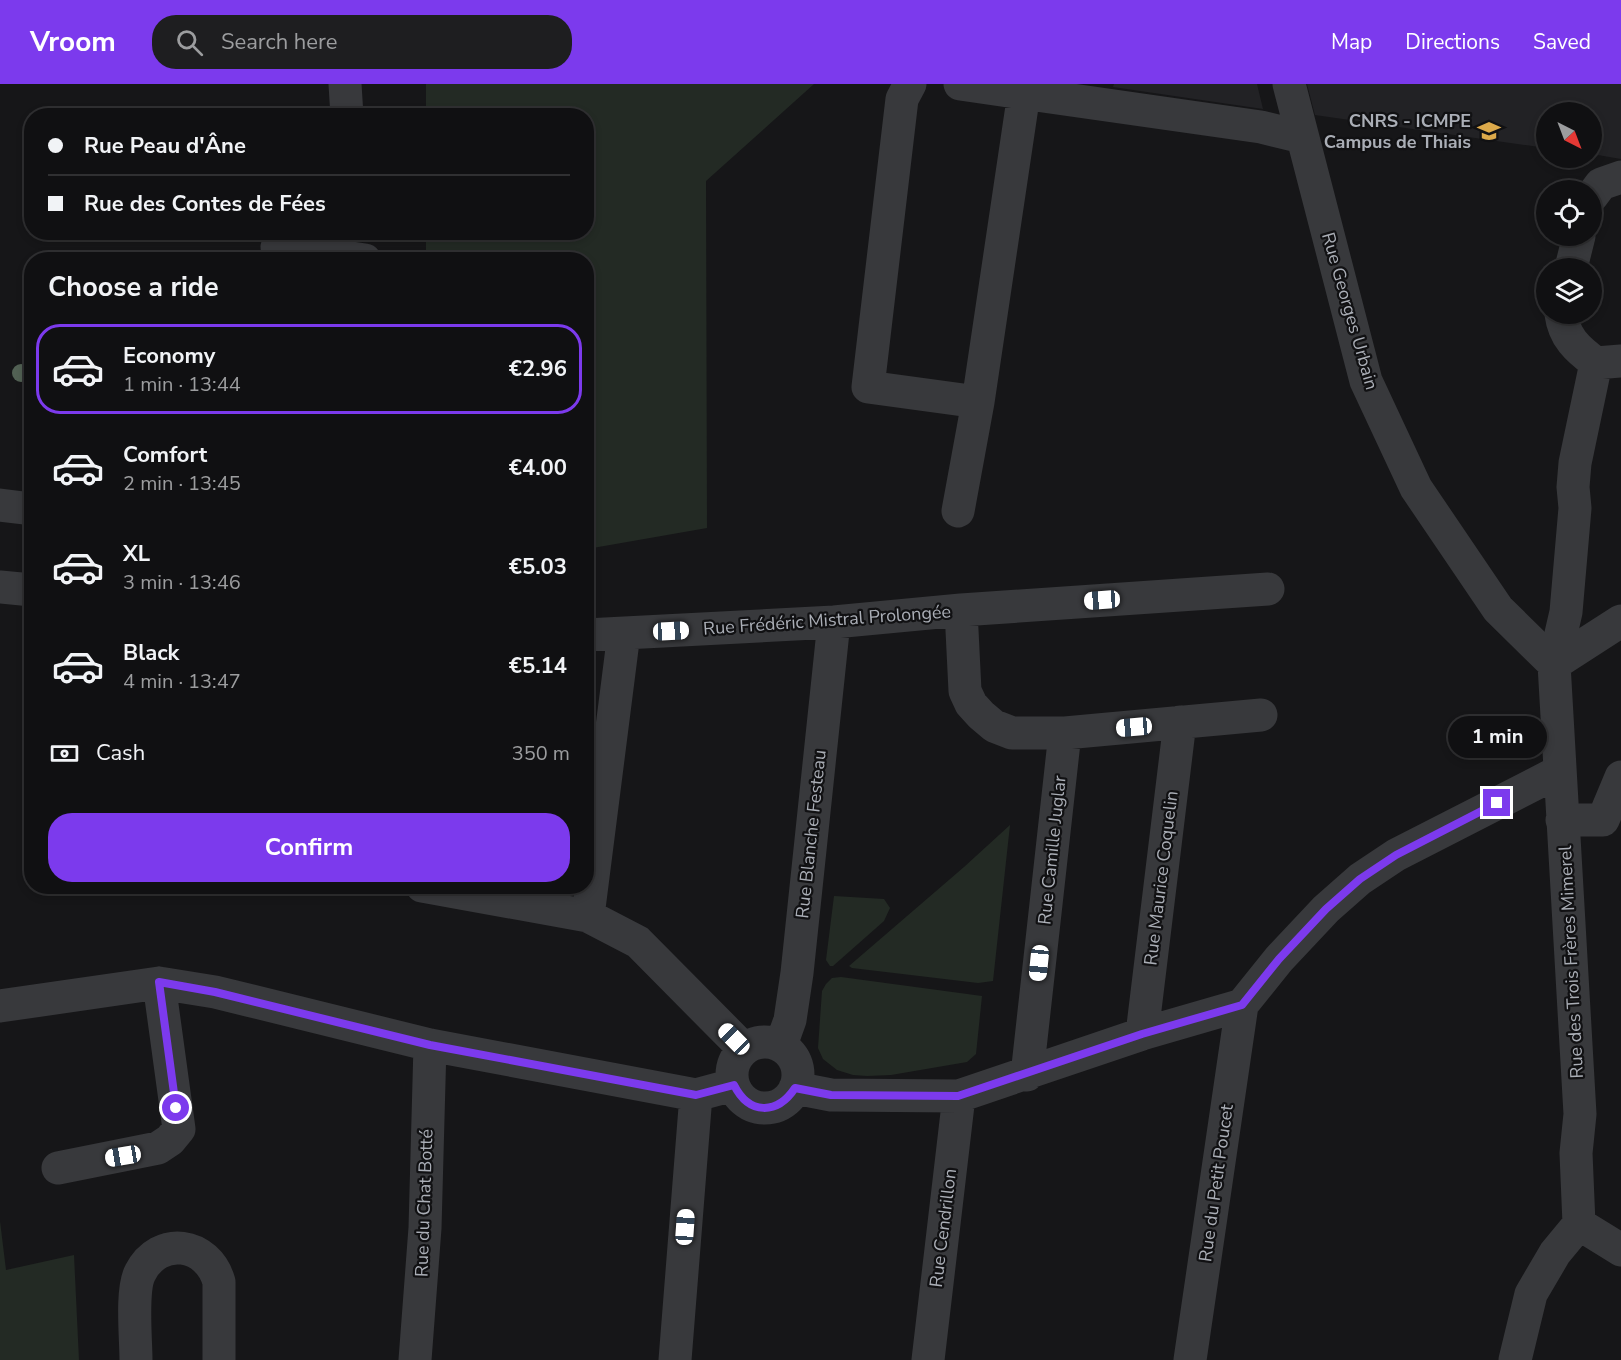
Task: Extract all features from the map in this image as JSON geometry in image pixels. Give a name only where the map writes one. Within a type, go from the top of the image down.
[{"type":"street","points":[[345,84],[346,108]]},
{"type":"street","points":[[910,84],[902,99],[868,387],[978,402]]},
{"type":"street","points":[[960,84],[1261,127],[1302,137]]},
{"type":"street","name":"Rue Georges Urbain","points":[[1289,84],[1366,381],[1416,488],[1498,609],[1554,664]]},
{"type":"street","points":[[958,511],[978,402],[1023,93]]},
{"type":"street","points":[[1602,184],[1621,177]]},
{"type":"street","points":[[277,247],[358,250]]},
{"type":"street","points":[[1564,324],[1566,335],[1578,349],[1608,362]]},
{"type":"street","name":"Rue des Trois Frères Mimerel","points":[[1579,1224],[1576,1153],[1580,1114],[1554,664],[1566,612],[1575,508],[1573,487],[1575,463],[1608,362]]},
{"type":"street","points":[[0,506],[24,508]]},
{"type":"street","points":[[0,587],[24,589]]},
{"type":"street","name":"Rue Frédéric Mistral Prolongée","points":[[594,635],[834,622],[961,610],[1268,589]]},
{"type":"street","points":[[961,610],[965,691],[971,704],[994,726],[1012,734],[1065,733],[1261,715]]},
{"type":"street","name":"Rue Blanche Festeau","points":[[781,1046],[790,1020],[797,973],[834,622]]},
{"type":"street","points":[[1554,664],[1617,629]]},
{"type":"street","points":[[594,869],[624,633]]},
{"type":"street","name":"Rue Maurice Coquelin","points":[[1142,1034],[1180,722]]},
{"type":"street","name":"Rue Camille Juglar","points":[[1027,1075],[1065,733]]},
{"type":"street","points":[[795,1088],[831,1095],[958,1096],[1027,1075],[1142,1034],[1242,1005],[1279,959],[1326,909],[1360,879],[1396,855],[1560,771]]},
{"type":"street","points":[[1562,820],[1603,820],[1621,777]]},
{"type":"street","points":[[466,894],[588,916],[638,942],[744,1049]]},
{"type":"street","points":[[588,916],[591,894]]},
{"type":"street","points":[[0,1006],[159,982],[215,992],[430,1045],[696,1095],[734,1085]]},
{"type":"street","points":[[58,1168],[158,1148],[170,1140],[179,1129],[159,982]]},
{"type":"street","name":"Rue du Petit Poucet","points":[[1190,1360],[1242,1005]]},
{"type":"street","points":[[762,1042],[772,1042],[781,1046],[795,1059],[798,1079],[795,1088],[789,1098],[769,1108],[747,1103],[739,1095],[734,1085],[733,1065],[744,1049],[762,1042]]},
{"type":"street","name":"Rue du Chat Botté","points":[[415,1360],[425,1228],[430,1045]]},
{"type":"street","points":[[675,1360],[696,1095]]},
{"type":"street","name":"Rue Cendrillon","points":[[928,1360],[958,1096]]},
{"type":"street","points":[[1515,1360],[1531,1294],[1555,1253],[1579,1224],[1621,1250]]},
{"type":"street","points":[[136,1360],[136,1287],[140,1273],[149,1260],[162,1251],[179,1247],[201,1254],[216,1272],[219,1282],[219,1360]]},
{"type":"shaded area","points":[[426,84],[814,84],[706,181],[707,528],[594,548],[594,252],[426,252],[426,240],[594,240],[594,108],[426,108]]},
{"type":"shaded area","points":[[1114,84],[1257,84],[1263,109],[1113,87]]},
{"type":"shaded area","name":"CNRS - ICMPE Campus de Thiais","points":[[1307,84],[1621,84],[1621,159],[1602,156],[1602,102],[1536,102],[1536,147],[1315,115]]},
{"type":"shaded area","points":[[1010,825],[993,981],[978,983],[849,966],[964,867]]},
{"type":"shaded area","points":[[834,896],[884,899],[890,908],[884,921],[833,966],[830,966],[826,960]]},
{"type":"shaded area","points":[[841,977],[982,996],[976,1054],[967,1062],[891,1075],[853,1075],[837,1070],[823,1059],[818,1048],[822,991],[832,978]]},
{"type":"shaded area","points":[[0,1221],[6,1270],[74,1255],[79,1360],[0,1360]]},
{"type":"place","name":"CNRS - ICMPE Campus de Thiais","points":[[1489,131]]},
{"type":"route","points":[[176,1108],[159,982],[215,992],[430,1045],[696,1095],[734,1085],[739,1095],[747,1103],[757,1107],[769,1108],[780,1104],[789,1098],[795,1088],[831,1095],[958,1096],[1027,1075],[1142,1034],[1242,1005],[1279,959],[1326,909],[1360,879],[1396,855],[1497,803]]}]
